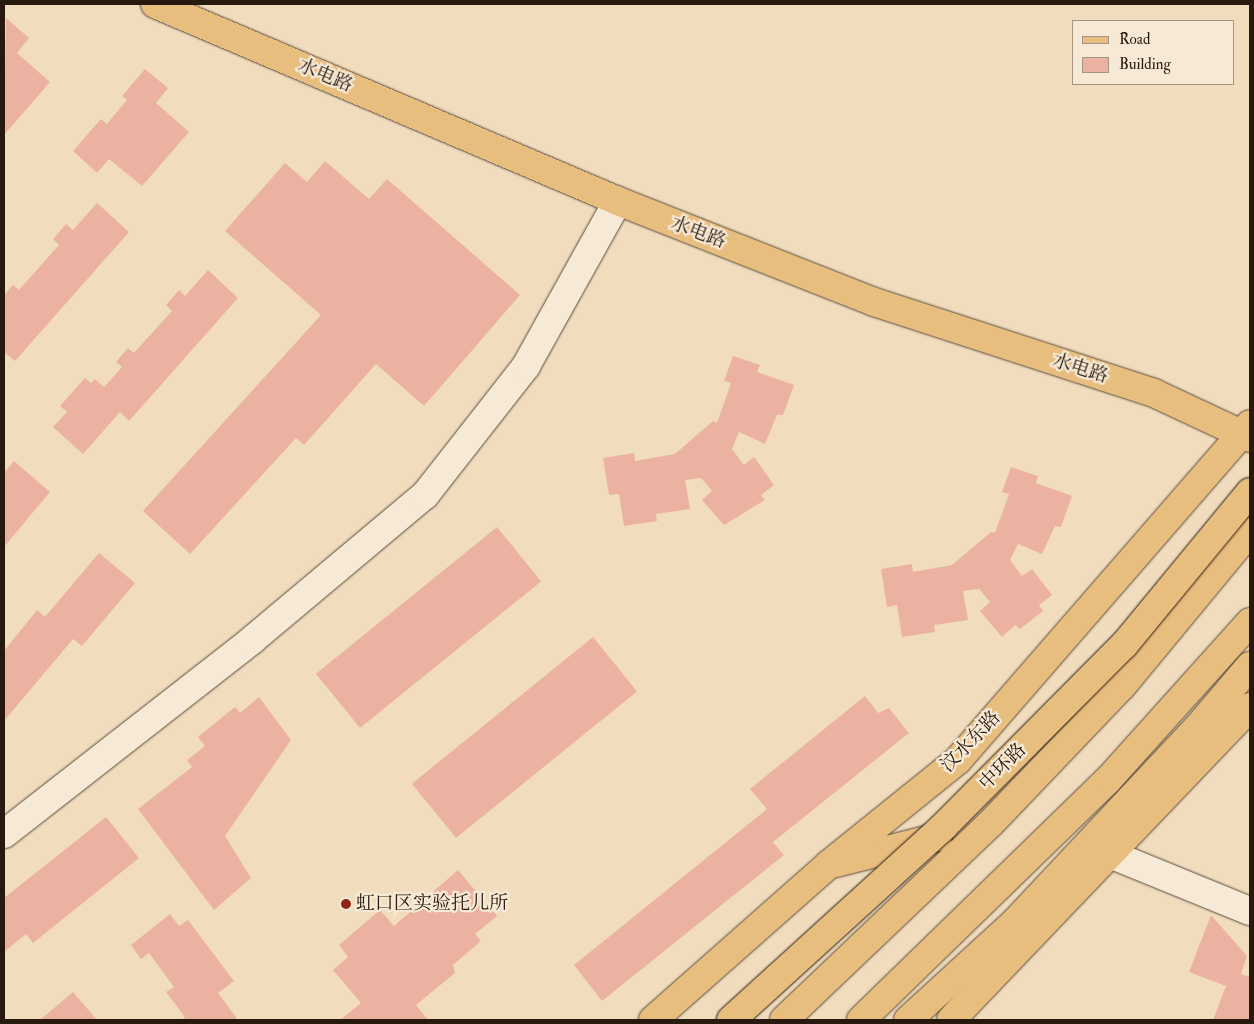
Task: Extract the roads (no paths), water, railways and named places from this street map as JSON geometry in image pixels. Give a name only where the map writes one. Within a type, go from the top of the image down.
[{"type":"main road","name":"水电路","points":[[155,4],[618,201],[874,302],[1154,393],[1248,432]]},
{"type":"main road","name":"汶水东路","points":[[653,1020],[828,865],[958,760],[1248,432]]},
{"type":"main road","name":"中环路","points":[[731,1020],[944,827],[1124,645],[1250,492]]},
{"type":"main road","points":[[784,1020],[990,824],[1122,686],[1250,531]]},
{"type":"main road","points":[[861,1020],[1107,781],[1250,622]]},
{"type":"main road","points":[[908,1020],[1014,923],[1198,727],[1250,666]]},
{"type":"main road","points":[[952,1020],[1250,707]]},
{"type":"main road","points":[[828,865],[990,824]]},
{"type":"street","points":[[4,834],[252,640],[425,495],[526,366],[618,201]]},
{"type":"street","points":[[1110,854],[1250,911]]},
{"type":"place","name":"虹口区实验托儿所","points":[[346,904]]}]
